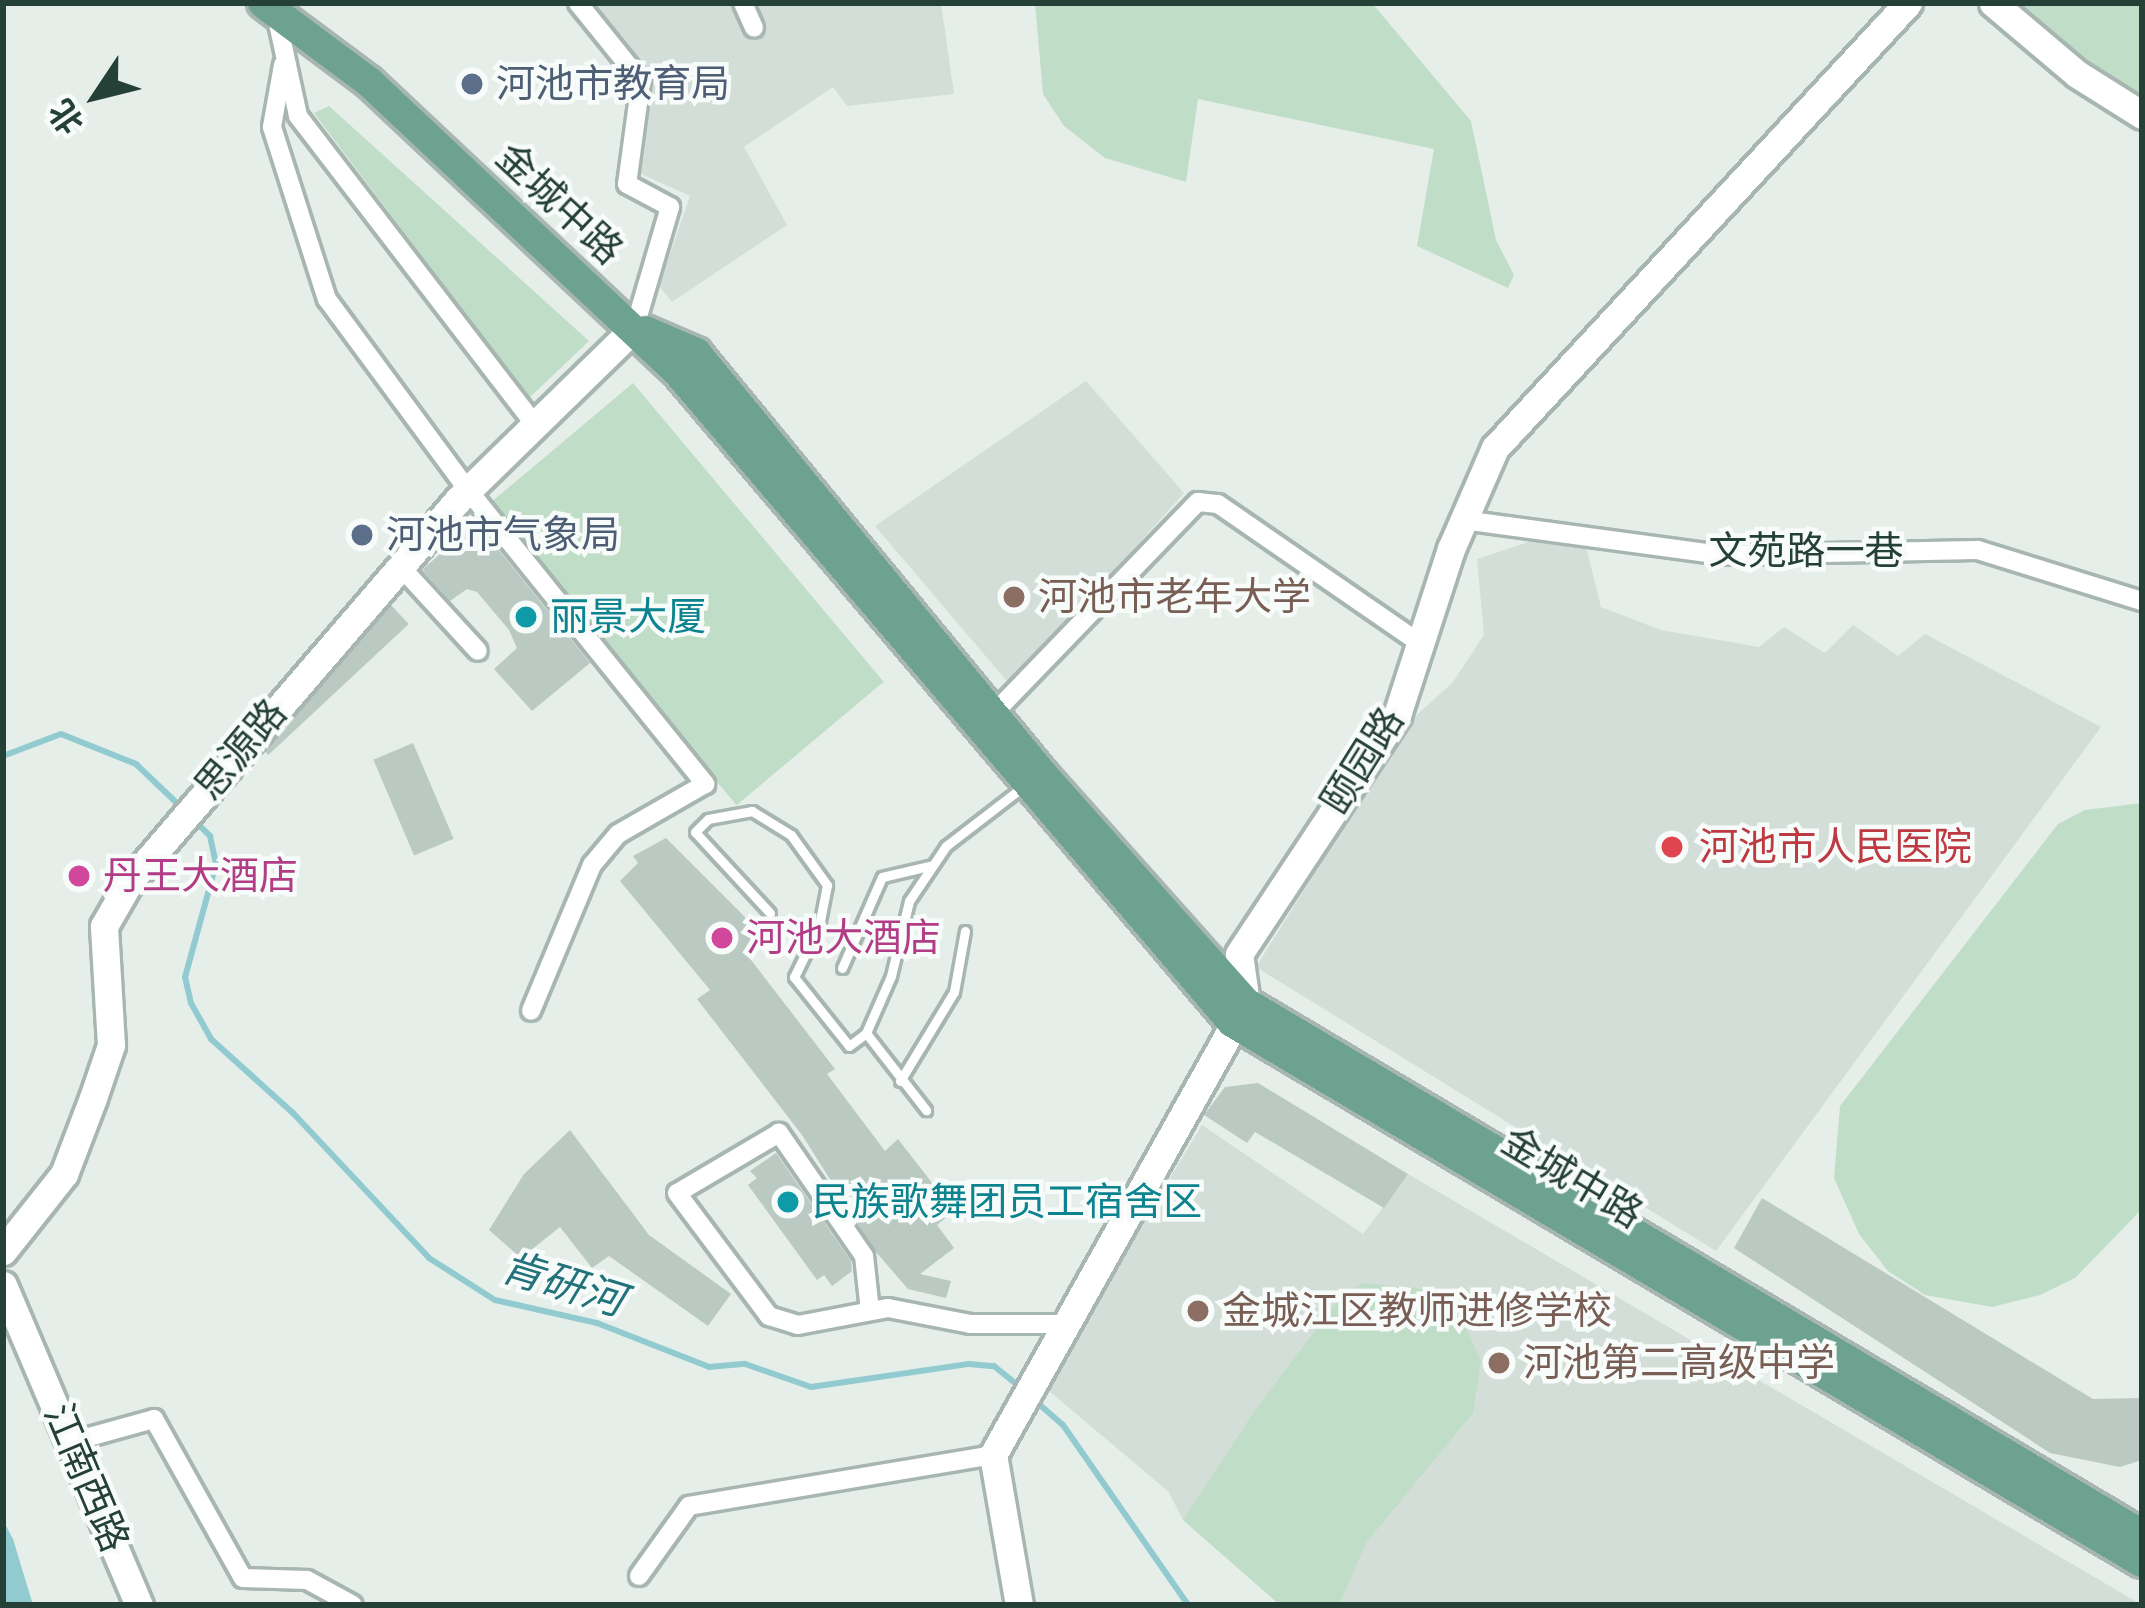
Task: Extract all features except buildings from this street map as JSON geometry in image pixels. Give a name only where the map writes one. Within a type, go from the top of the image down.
[{"type":"main road","name":"金城中路","points":[[269,9],[369,82],[634,327]]},
{"type":"main road","points":[[634,327],[696,352],[993,714],[1034,780]]},
{"type":"main road","points":[[634,327],[1034,780]]},
{"type":"main road","name":"金城中路","points":[[1034,780],[1239,1013],[2142,1562]]},
{"type":"main road","name":"金城中路","points":[[1239,1013],[2142,1535]]},
{"type":"street","points":[[578,3],[641,81],[627,184],[670,207],[634,327]]},
{"type":"street","points":[[743,3],[754,28]]},
{"type":"street","name":"颐园路","points":[[1239,1013],[1239,954],[1397,715],[1463,520],[1495,448],[1550,383],[1908,3]]},
{"type":"street","points":[[1993,3],[2077,74],[2142,115]]},
{"type":"street","points":[[269,9],[298,116],[535,424]]},
{"type":"street","points":[[283,65],[272,127],[327,299],[468,490],[705,784],[618,834],[592,865],[531,1011]]},
{"type":"street","name":"思源路","points":[[3,1251],[64,1174],[93,1098],[111,1045],[104,926],[130,881],[468,490],[634,327]]},
{"type":"street","points":[[993,714],[1198,502],[1219,504],[1421,644]]},
{"type":"street","name":"文苑路一巷","points":[[1463,520],[1721,555],[1978,550],[2142,601]]},
{"type":"street","points":[[400,566],[478,651]]},
{"type":"street","points":[[1019,1605],[993,1455],[1239,1013]]},
{"type":"street","points":[[870,1311],[864,1256],[779,1133],[676,1193],[769,1316],[798,1324],[870,1311],[1062,1324]]},
{"type":"street","name":"江南西路","points":[[3,1285],[139,1605]]},
{"type":"street","points":[[71,1442],[154,1419],[243,1578],[307,1580],[353,1605]]},
{"type":"street","points":[[639,1576],[688,1507],[993,1455]]},
{"type":"lane","points":[[770,914],[695,832],[708,819],[752,811],[791,835],[826,885],[819,926],[794,977],[849,1046],[866,1033],[891,976],[909,901],[933,865],[1034,780]]},
{"type":"lane","points":[[842,968],[883,877],[933,865]]},
{"type":"lane","points":[[899,1081],[954,992],[964,931]]},
{"type":"lane","points":[[866,1033],[926,1110]]},
{"type":"shaded area","points":[[593,3],[941,3],[954,94],[847,106],[833,87],[744,147],[787,225],[672,302],[659,286],[690,196],[637,172],[649,77]]},
{"type":"shaded area","name":"河池市老年大学","points":[[1086,381],[1184,493],[1011,686],[875,526]]},
{"type":"shaded area","name":"河池市人民医院","points":[[1534,540],[1586,547],[1601,607],[1661,630],[1759,647],[1784,627],[1825,653],[1853,625],[1898,656],[1925,634],[2101,727],[1716,1251],[1256,967],[1408,723],[1453,682],[1484,635],[1477,559]]},
{"type":"shaded area","name":"河池第二高级中学","points":[[1202,1125],[1363,1234],[1408,1174],[2142,1605],[1280,1605],[1183,1520],[1168,1491],[1044,1387]]},
{"type":"green space","points":[[1035,3],[1372,3],[1471,121],[1496,240],[1514,275],[1508,288],[1417,246],[1434,149],[1198,99],[1186,182],[1105,158],[1064,126],[1043,94]]},
{"type":"green space","points":[[2015,3],[2142,3],[2142,96],[2075,56]]},
{"type":"green space","points":[[329,106],[589,341],[529,398],[314,113]]},
{"type":"green space","points":[[633,383],[884,682],[737,805],[486,506]]},
{"type":"green space","points":[[2142,803],[2142,1209],[2075,1278],[2040,1295],[1992,1307],[1925,1295],[1888,1271],[1859,1234],[1834,1178],[1840,1106],[2058,824],[2085,810]]},
{"type":"green space","points":[[1362,1283],[1424,1289],[1463,1320],[1481,1361],[1473,1413],[1366,1543],[1339,1605],[1280,1605],[1183,1520],[1255,1410],[1340,1298]]},
{"type":"water","points":[[3,1520],[13,1539],[33,1605],[3,1605]]},
{"type":"waterway","name":"肯研河","points":[[3,756],[61,734],[136,764],[182,808]]},
{"type":"waterway","name":"肯研河","points":[[196,822],[210,836],[216,864],[185,977],[191,1003],[211,1039],[293,1113],[429,1258],[495,1300],[597,1323],[709,1367],[745,1364],[811,1387],[969,1364],[994,1366],[1022,1389]]},
{"type":"waterway","name":"肯研河","points":[[1032,1398],[1063,1425],[1188,1605]]},
{"type":"place","name":"河池市教育局","points":[[472,84]]},
{"type":"place","name":"河池市气象局","points":[[362,535]]},
{"type":"place","name":"河池市老年大学","points":[[1014,597]]},
{"type":"place","name":"丽景大厦","points":[[526,617]]},
{"type":"place","name":"河池市人民医院","points":[[1672,847]]},
{"type":"place","name":"丹王大酒店","points":[[79,876]]},
{"type":"place","name":"河池大酒店","points":[[722,938]]},
{"type":"place","name":"民族歌舞团员工宿舍区","points":[[788,1202]]},
{"type":"place","name":"金城江区教师进修学校","points":[[1198,1311]]},
{"type":"place","name":"河池第二高级中学","points":[[1499,1363]]}]
